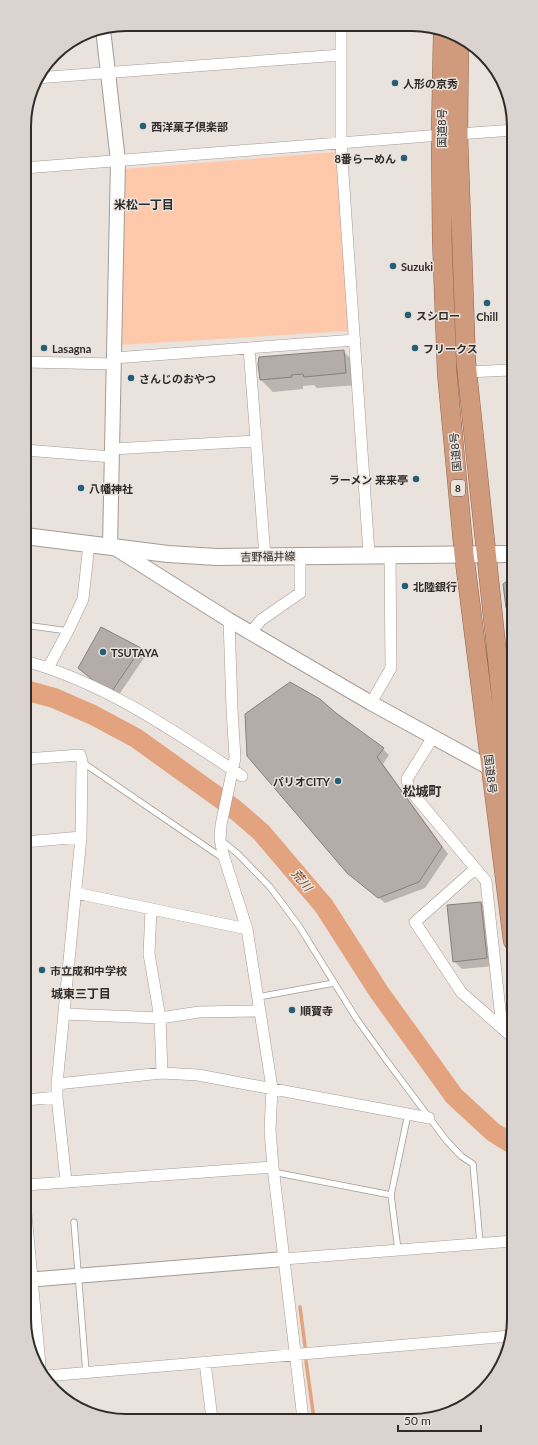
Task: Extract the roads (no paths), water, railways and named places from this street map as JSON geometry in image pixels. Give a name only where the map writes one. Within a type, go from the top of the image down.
[{"type":"highway","name":"国道8号","points":[[443,37],[467,372],[507,744]]},
{"type":"highway","name":"国道8号","points":[[459,44],[442,238],[447,373],[464,554],[507,896]]},
{"type":"main road","name":"吉野福井線","points":[[31,537],[168,554],[210,557],[369,554],[507,554]]},
{"type":"street","points":[[341,31],[341,144],[369,554]]},
{"type":"street","points":[[104,34],[118,161],[112,453],[112,546],[250,633],[507,778]]},
{"type":"street","points":[[45,77],[341,55]]},
{"type":"street","points":[[31,167],[507,130]]},
{"type":"street","points":[[31,362],[114,361],[249,348],[355,340]]},
{"type":"street","points":[[249,348],[265,557]]},
{"type":"street","points":[[467,372],[507,370]]},
{"type":"street","points":[[31,450],[112,453],[256,441]]},
{"type":"street","points":[[48,668],[83,599],[89,544]]},
{"type":"street","points":[[371,702],[390,668],[390,554]]},
{"type":"street","points":[[250,633],[261,620],[300,594],[300,556]]},
{"type":"street","points":[[229,620],[235,774],[221,826],[220,839],[247,929],[272,1088],[270,1130],[273,1170],[302,1414]]},
{"type":"street","points":[[31,663],[91,685],[132,705],[235,774]]},
{"type":"street","points":[[433,737],[407,779],[409,789],[486,881],[502,1028]]},
{"type":"street","points":[[31,759],[80,755],[82,762],[81,837],[57,1084],[57,1097],[66,1181]]},
{"type":"street","points":[[31,841],[81,837]]},
{"type":"street","points":[[475,869],[415,922],[461,992],[507,1032]]},
{"type":"street","points":[[76,894],[247,929]]},
{"type":"street","points":[[151,909],[149,954],[160,1018],[162,1073]]},
{"type":"street","points":[[64,1014],[160,1018],[199,1012],[260,1011]]},
{"type":"street","points":[[57,1084],[162,1073],[198,1075],[429,1118]]},
{"type":"street","points":[[31,1100],[57,1097]]},
{"type":"street","points":[[31,1184],[66,1181],[273,1170]]},
{"type":"street","points":[[31,1280],[507,1242]]},
{"type":"street","points":[[31,1296],[39,1355]]},
{"type":"street","points":[[50,1376],[505,1337]]},
{"type":"street","points":[[205,1362],[211,1414]]},
{"type":"lane","points":[[31,626],[68,631]]},
{"type":"lane","points":[[82,762],[225,859]]},
{"type":"lane","points":[[220,839],[238,854],[270,887],[299,926],[356,1018],[429,1118],[461,1156],[473,1164],[480,1244]]},
{"type":"lane","points":[[258,997],[334,984]]},
{"type":"lane","points":[[398,1250],[391,1195],[408,1114]]},
{"type":"lane","points":[[273,1170],[391,1195]]},
{"type":"lane","points":[[74,1222],[86,1372]]},
{"type":"waterway","name":"荒川","points":[[31,692],[54,698],[93,715],[136,738],[232,807],[261,832],[324,906],[379,992],[454,1096],[493,1132],[507,1141]]},
{"type":"waterway","points":[[300,1307],[305,1346]]},
{"type":"waterway","points":[[306,1361],[313,1414]]},
{"type":"place","name":"人形の京秀","points":[[395,83]]},
{"type":"place","name":"西洋菓子倶楽部","points":[[143,126]]},
{"type":"place","name":"8番らーめん","points":[[404,158]]},
{"type":"place","name":"Suzuki","points":[[393,266]]},
{"type":"place","name":"Chill","points":[[487,303]]},
{"type":"place","name":"スシロー","points":[[408,315]]},
{"type":"place","name":"Lasagna","points":[[44,348]]},
{"type":"place","name":"フリークス","points":[[415,348]]},
{"type":"place","name":"さんじのおやつ","points":[[131,378]]},
{"type":"place","name":"ラーメン 来来亭","points":[[416,479]]},
{"type":"place","name":"八幡神社","points":[[81,488]]},
{"type":"place","name":"北陸銀行","points":[[405,586]]},
{"type":"place","name":"TSUTAYA","points":[[103,652]]},
{"type":"place","name":"パリオCITY","points":[[338,781]]},
{"type":"place","name":"市立成和中学校","points":[[42,970]]},
{"type":"place","name":"順寶寺","points":[[292,1010]]},
{"type":"district","name":"米松一丁目","points":[[144,204]]},
{"type":"district","name":"松城町","points":[[422,791]]},
{"type":"district","name":"城東三丁目","points":[[81,993]]}]
